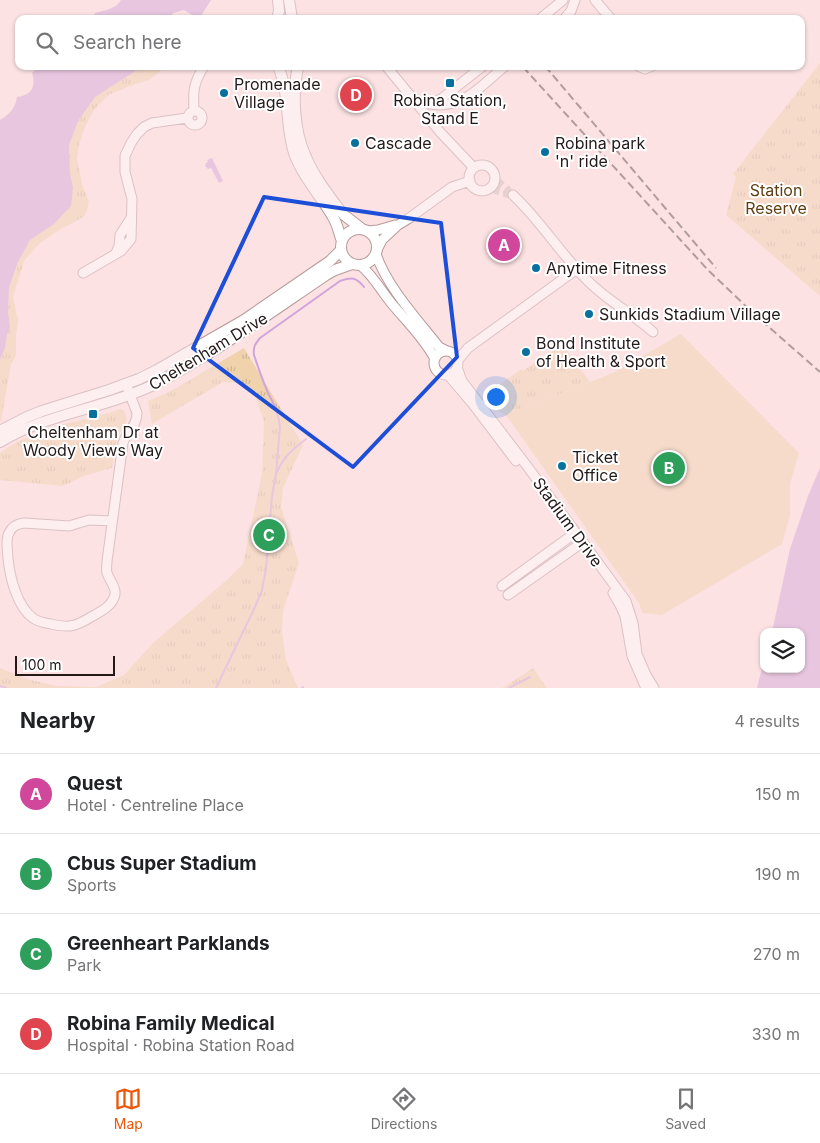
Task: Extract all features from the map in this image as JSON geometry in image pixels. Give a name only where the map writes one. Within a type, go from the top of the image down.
[{"type":"main road","points":[[278,0],[278,15]]},
{"type":"main road","points":[[289,0],[291,15]]},
{"type":"main road","points":[[280,70],[285,86],[289,135],[303,173],[336,222],[343,256],[356,264],[370,262],[377,252],[376,239],[373,234],[344,215],[311,168],[305,155],[298,130],[294,92],[297,70]]},
{"type":"main road","points":[[341,245],[347,233],[352,230],[365,230]]},
{"type":"main road","name":"Cheltenham Drive","points":[[0,431],[26,417],[126,384],[157,370],[244,320],[330,261],[341,245]]},
{"type":"main road","name":"Cheltenham Drive","points":[[0,442],[46,420],[98,406],[148,387],[186,367],[250,328],[326,275],[335,270],[356,264]]},
{"type":"street","points":[[545,15],[563,0]]},
{"type":"street","points":[[595,0],[608,15]]},
{"type":"street","points":[[568,15],[575,1]]},
{"type":"street","points":[[194,111],[194,86],[202,70]]},
{"type":"street","points":[[389,70],[440,132],[474,168]]},
{"type":"street","points":[[430,104],[441,99],[478,70]]},
{"type":"street","points":[[413,99],[430,104],[445,105],[457,103],[500,70]]},
{"type":"street","points":[[194,111],[202,115],[200,124],[195,126],[190,125],[187,118],[190,112],[194,111]]},
{"type":"street","points":[[83,273],[116,253],[120,235],[131,218],[132,199],[124,172],[125,156],[137,134],[144,127],[152,123],[187,118]]},
{"type":"street","points":[[484,165],[491,168],[496,180],[491,188],[480,192],[472,185],[470,175],[474,168],[484,165]]},
{"type":"street","points":[[377,252],[382,240],[398,225],[452,187],[472,185]]},
{"type":"street","points":[[513,195],[522,203],[589,283],[653,332]]},
{"type":"street","points":[[365,230],[378,230],[398,225]]},
{"type":"street","name":"Stadium Drive","points":[[377,252],[384,272],[401,298],[440,347],[454,358],[462,381],[528,466],[620,605],[625,616],[632,656],[647,688]]},
{"type":"street","points":[[356,264],[368,271],[392,304],[418,332],[435,358],[435,366],[438,372],[448,375],[455,371],[454,358]]},
{"type":"street","points":[[454,358],[577,269]]},
{"type":"street","points":[[435,358],[440,353],[454,358]]},
{"type":"street","name":"Stadium Drive","points":[[448,375],[571,536],[580,544],[626,601],[633,623],[637,654],[654,688]]},
{"type":"street","points":[[112,521],[89,520],[69,526],[24,523],[15,525],[9,531],[7,540],[11,576],[23,607],[31,617],[59,626],[73,626],[107,608],[112,602],[115,594],[114,586],[107,574],[107,562],[112,521],[123,443],[128,432],[134,426],[137,417],[126,384]]},
{"type":"street","points":[[502,586],[571,536]]},
{"type":"street","points":[[508,595],[580,544]]},
{"type":"street","points":[[539,559],[546,568]]},
{"type":"highlighted area","points":[[264,197],[441,223],[457,357],[353,467],[193,348]]},
{"type":"green space","name":"Station Reserve","points":[[820,63],[820,296],[726,215],[736,177],[733,174]]},
{"type":"green space","points":[[35,70],[161,71],[149,80],[108,95],[94,110],[84,129],[77,159],[82,184],[89,202],[87,210],[85,216],[40,243],[24,261],[13,297],[18,321],[16,356],[11,364],[0,421],[0,120],[12,110],[17,97],[26,95],[32,90],[34,82],[32,73]]},
{"type":"green space","points":[[681,334],[799,453],[790,484],[790,515],[782,544],[662,615],[642,613],[639,603],[506,415],[613,373]]},
{"type":"green space","points":[[562,344],[590,382],[506,415],[497,410],[485,395],[521,369],[523,371]]},
{"type":"green space","points":[[244,348],[303,445],[283,488],[281,507],[299,563],[283,611],[282,631],[286,660],[298,688],[0,688],[0,668],[31,680],[57,686],[96,687],[124,675],[152,644],[243,564],[262,473],[264,422],[255,395],[241,383],[223,382],[152,424],[148,401],[171,391]]},
{"type":"green space","points":[[120,409],[124,410],[127,419],[117,437],[112,468],[84,476],[63,486],[0,480],[0,453],[14,444],[28,436],[52,427]]},
{"type":"green space","points":[[533,668],[547,688],[502,688],[504,687]]},
{"type":"shaded area","points":[[121,0],[211,0],[202,15],[192,15],[184,10],[172,15],[94,15],[95,13],[119,3]]},
{"type":"shaded area","points":[[35,70],[136,70],[95,97],[78,121],[69,145],[70,173],[73,188],[71,206],[54,224],[30,240],[18,262],[9,287],[8,312],[10,327],[0,360],[0,120],[12,111],[17,97],[26,95],[32,90],[34,82],[32,73]]},
{"type":"shaded area","points":[[212,158],[223,181],[219,183],[211,168],[208,169],[205,166],[208,162],[207,160]]},
{"type":"shaded area","points":[[820,468],[820,688],[757,688],[761,673],[805,673],[805,628],[773,628],[790,549],[808,496]]},
{"type":"waterway","points":[[216,688],[255,607],[262,590],[266,569],[280,427],[276,409],[254,355],[255,346],[260,338],[340,281],[354,279],[359,281],[364,287]]},
{"type":"waterway","points":[[277,472],[289,453],[306,439]]},
{"type":"waterway","points":[[509,688],[530,677]]},
{"type":"waterway","points":[[0,686],[6,688]]},
{"type":"tunnel","points":[[495,180],[509,192]]},
{"type":"tunnel","points":[[491,188],[513,195]]},
{"type":"railway","points":[[526,70],[707,269],[754,314],[820,372]]},
{"type":"railway","points":[[548,70],[716,268]]},
{"type":"place","name":"Robina Station, Stand E","points":[[450,83]]},
{"type":"place","name":"Promenade Village","points":[[224,93]]},
{"type":"place","name":"Robina Family Medical","points":[[356,95]]},
{"type":"place","name":"Cascade","points":[[355,143]]},
{"type":"place","name":"Robina park 'n' ride","points":[[545,152]]},
{"type":"place","name":"Quest","points":[[504,245]]},
{"type":"place","name":"Anytime Fitness","points":[[536,268]]},
{"type":"place","name":"Sunkids Stadium Village","points":[[589,314]]},
{"type":"place","name":"Bond Institute of Health & Sport","points":[[526,352]]},
{"type":"place","name":"Cheltenham Dr at Woody Views Way","points":[[93,414]]},
{"type":"place","name":"Ticket Office","points":[[562,466]]},
{"type":"place","name":"Cbus Super Stadium","points":[[669,468]]},
{"type":"place","name":"Greenheart Parklands","points":[[269,535]]}]
